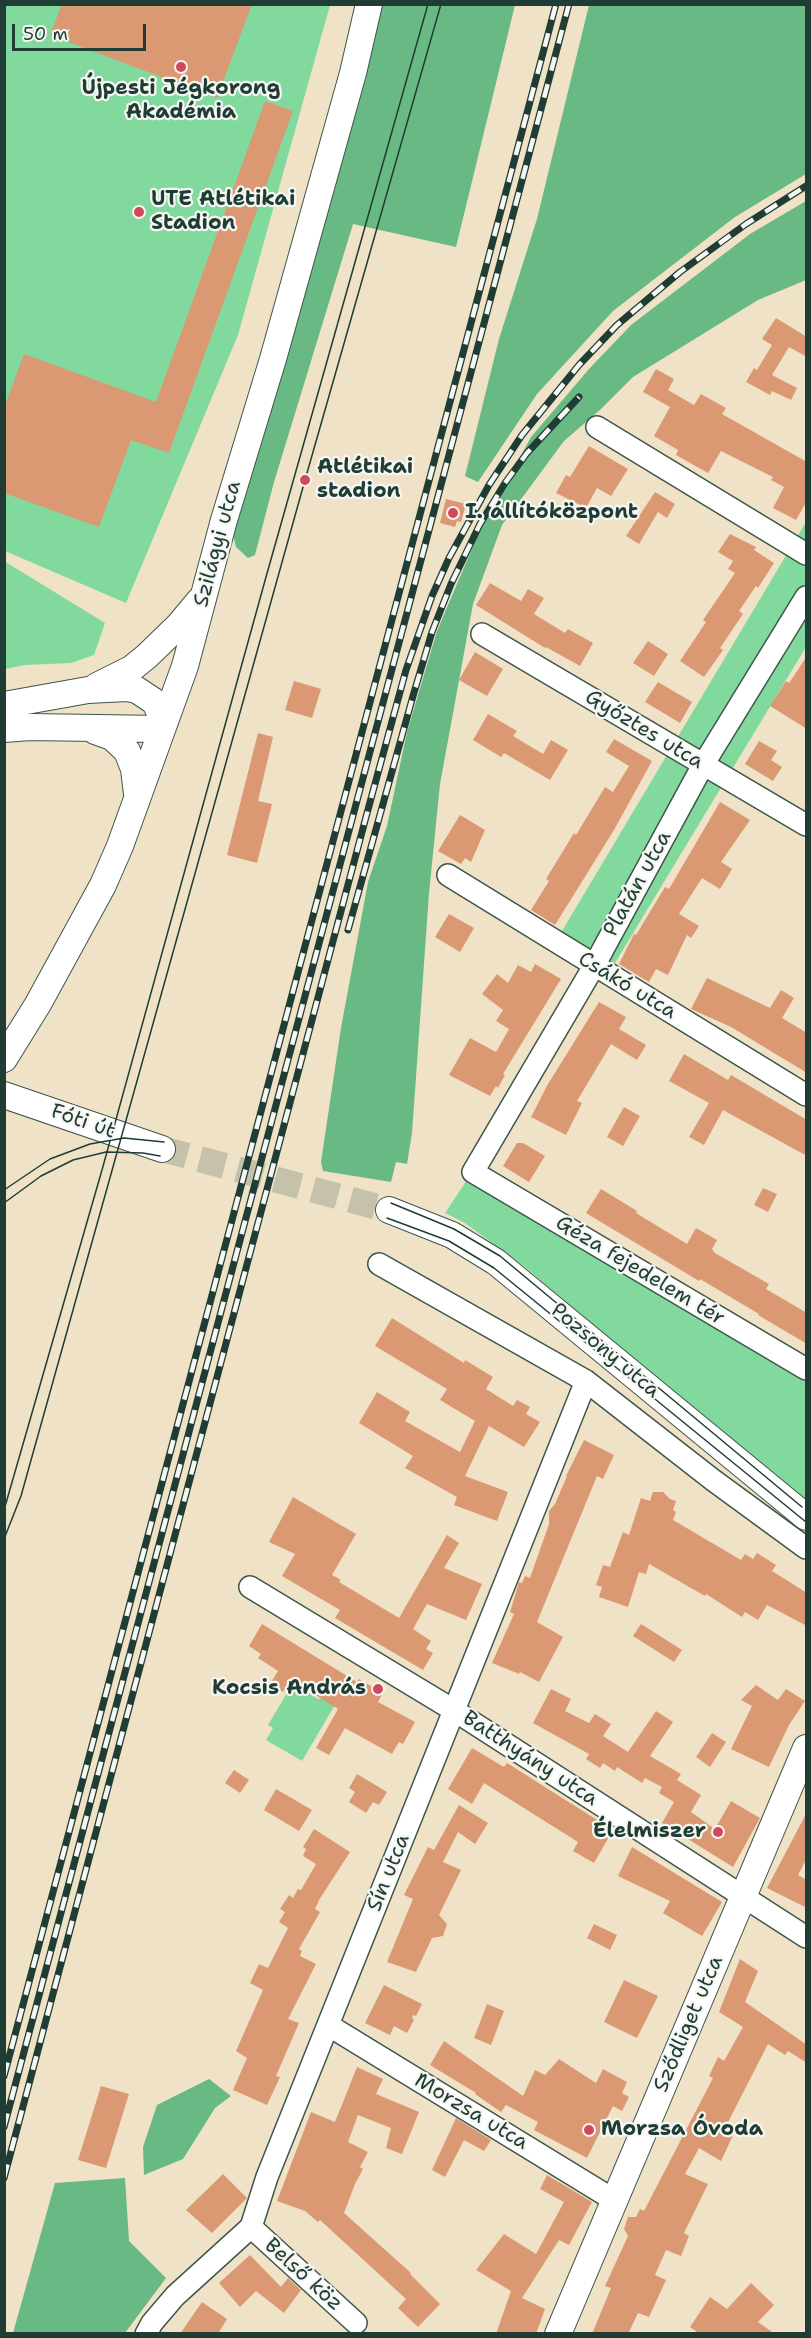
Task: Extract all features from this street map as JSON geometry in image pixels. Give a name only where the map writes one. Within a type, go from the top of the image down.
[{"type":"street","name":"Szilágyi utca","points":[[4,1059],[103,885],[120,846],[185,666],[350,84],[369,4]]},
{"type":"street","points":[[597,427],[807,554]]},
{"type":"street","points":[[88,690],[130,669],[147,656],[179,625],[203,596]]},
{"type":"street","name":"Platán utca","points":[[473,1172],[594,966],[703,765],[807,597]]},
{"type":"street","name":"Győztes utca","points":[[482,634],[807,825]]},
{"type":"street","points":[[4,705],[88,690],[116,687],[137,690],[154,702],[160,713],[162,729],[4,729]]},
{"type":"street","points":[[70,728],[101,732],[121,743],[132,760],[137,797]]},
{"type":"street","name":"Csákó utca","points":[[448,875],[807,1095]]},
{"type":"street","name":"Fóti út","points":[[7,1095],[162,1149]]},
{"type":"street","name":"Géza fejedelem tér","points":[[473,1172],[807,1369]]},
{"type":"street","name":"Pozsony utca","points":[[389,1210],[452,1234],[496,1262],[807,1517]]},
{"type":"street","name":"Pozsony utca","points":[[379,1264],[586,1381],[713,1480],[807,1548]]},
{"type":"street","name":"Sín utca","points":[[146,2334],[152,2323],[175,2296],[250,2227],[267,2177],[586,1381]]},
{"type":"street","name":"Batthyány utca","points":[[250,1587],[455,1711],[807,1937]]},
{"type":"street","name":"Sződliget utca","points":[[558,2334],[807,1748]]},
{"type":"street","name":"Morzsa utca","points":[[328,2025],[614,2200]]},
{"type":"street","name":"Belső köz","points":[[250,2227],[356,2324]]},
{"type":"green space","name":"UTE Atlétikai Stadion","points":[[5,5],[330,5],[238,335],[126,603],[5,551]]},
{"type":"green space","points":[[378,5],[515,5],[456,247],[353,224],[274,482],[255,555],[248,558],[236,547],[232,530]]},
{"type":"green space","points":[[589,5],[806,5],[806,174],[735,217],[613,311],[537,394],[478,482],[465,476],[499,339],[537,219]]},
{"type":"green space","points":[[806,201],[806,280],[758,300],[633,377],[564,441],[502,525],[473,604],[440,784],[429,893],[412,1133],[407,1164],[396,1162],[391,1182],[323,1171],[321,1162],[341,1028],[368,882],[387,826],[407,732],[437,631],[479,532],[531,437],[589,369],[631,325],[750,234]]},
{"type":"green space","points":[[806,522],[806,647],[612,968],[559,936]]},
{"type":"green space","points":[[4,561],[105,623],[94,655],[71,663],[25,665],[5,669]]},
{"type":"green space","points":[[469,1177],[806,1382],[806,1506],[525,1267],[465,1223],[445,1213]]},
{"type":"green space","points":[[293,1683],[318,1699],[326,1697],[336,1703],[302,1761],[266,1740],[273,1728],[268,1725]]},
{"type":"green space","points":[[209,2079],[231,2096],[215,2108],[183,2159],[144,2175],[143,2147],[157,2105]]},
{"type":"green space","points":[[125,2178],[129,2241],[166,2278],[125,2333],[13,2333],[55,2183]]},
{"type":"building","name":"Újpesti Jégkorong Akadémia","points":[[62,4],[252,4],[217,98],[50,35]]},
{"type":"building","points":[[265,101],[293,111],[169,453],[131,440],[99,527],[4,493],[4,408],[24,354],[156,402]]},
{"type":"building","points":[[776,318],[807,337],[807,357],[789,347],[772,375],[797,388],[791,400],[772,391],[770,395],[746,382],[754,368],[757,370],[772,345],[762,339]]},
{"type":"building","points":[[656,369],[674,379],[668,390],[694,405],[701,394],[726,408],[722,414],[807,462],[807,501],[796,520],[773,508],[784,487],[771,480],[773,477],[721,451],[708,473],[676,455],[678,450],[654,436],[670,407],[643,392]]},
{"type":"building","points":[[589,446],[628,469],[611,496],[597,488],[586,508],[556,493],[566,475],[570,477]]},
{"type":"building","points":[[655,492],[675,504],[667,518],[658,512],[639,544],[626,536]]},
{"type":"building","name":"I. állítóközpont","points":[[446,499],[466,504],[461,522],[457,521],[455,527],[440,523]]},
{"type":"building","points":[[730,534],[756,547],[754,550],[774,563],[758,588],[756,586],[739,611],[743,614],[720,648],[723,650],[704,677],[680,661],[706,622],[703,620],[735,573],[728,569],[733,561],[718,552]]},
{"type":"building","points":[[490,583],[521,601],[528,589],[544,598],[534,614],[565,633],[568,629],[593,643],[580,666],[545,648],[476,605]]},
{"type":"building","points":[[648,641],[668,654],[654,676],[633,663]]},
{"type":"building","points":[[475,652],[503,669],[487,696],[459,680]]},
{"type":"building","points":[[807,656],[807,729],[770,706],[786,681],[789,683]]},
{"type":"building","points":[[294,681],[321,689],[312,718],[285,710]]},
{"type":"building","points":[[658,682],[692,702],[680,723],[645,702]]},
{"type":"building","points":[[488,714],[517,731],[513,736],[543,754],[551,740],[568,750],[550,780],[504,753],[501,757],[473,740]]},
{"type":"building","points":[[258,733],[273,737],[258,801],[272,804],[257,863],[227,855]]},
{"type":"building","points":[[614,739],[652,761],[614,830],[555,925],[531,910],[549,881],[546,879],[605,787],[613,792],[629,766],[606,752]]},
{"type":"building","points":[[759,741],[777,751],[771,760],[782,767],[773,781],[745,764]]},
{"type":"building","points":[[720,802],[750,820],[721,862],[732,869],[720,889],[702,878],[679,914],[699,926],[691,938],[687,935],[668,975],[656,969],[649,982],[619,964],[634,934],[636,935],[665,887],[669,889]]},
{"type":"building","points":[[460,815],[485,830],[471,862],[465,858],[461,864],[438,851]]},
{"type":"building","points":[[449,914],[474,928],[460,952],[435,937]]},
{"type":"building","points":[[535,964],[561,979],[503,1074],[505,1075],[498,1088],[496,1086],[490,1096],[449,1075],[470,1038],[496,1052],[509,1029],[496,1021],[503,1010],[482,994],[497,974],[508,983],[518,965],[531,972]]},
{"type":"building","points":[[707,978],[770,1008],[781,990],[794,998],[782,1018],[807,1033],[807,1073],[731,1027],[691,1009]]},
{"type":"building","points":[[599,1002],[626,1017],[619,1029],[646,1045],[637,1060],[611,1044],[577,1101],[582,1103],[566,1135],[531,1117],[548,1084]]},
{"type":"building","points":[[684,1054],[728,1080],[731,1075],[807,1120],[807,1156],[723,1110],[704,1145],[689,1137],[709,1103],[669,1081]]},
{"type":"building","points":[[624,1107],[640,1116],[623,1146],[607,1137]]},
{"type":"building","points":[[517,1143],[523,1143],[545,1156],[529,1182],[503,1166]]},
{"type":"building","points":[[763,1188],[777,1194],[768,1212],[754,1205]]},
{"type":"building","points":[[601,1189],[687,1244],[696,1228],[717,1240],[712,1249],[715,1253],[769,1284],[766,1289],[807,1313],[807,1344],[586,1213]]},
{"type":"building","points":[[392,1318],[464,1363],[465,1360],[493,1377],[486,1389],[513,1406],[517,1400],[530,1407],[526,1414],[540,1422],[524,1447],[489,1426],[465,1476],[508,1492],[497,1521],[454,1505],[457,1497],[405,1468],[413,1456],[359,1423],[377,1392],[410,1412],[405,1421],[460,1452],[475,1421],[440,1400],[447,1389],[375,1346]]},
{"type":"building","points":[[584,1440],[614,1455],[603,1479],[597,1476],[537,1622],[563,1637],[539,1682],[520,1672],[519,1674],[492,1663],[514,1614],[510,1612],[519,1582],[522,1583],[525,1576],[530,1578],[549,1524],[549,1511],[555,1504]]},
{"type":"building","points":[[653,1492],[663,1492],[676,1501],[673,1520],[741,1560],[745,1554],[753,1559],[757,1553],[776,1565],[772,1571],[807,1593],[807,1626],[767,1605],[758,1620],[745,1612],[742,1617],[706,1594],[705,1596],[649,1564],[646,1574],[639,1572],[628,1607],[599,1597],[602,1587],[596,1585],[603,1565],[610,1567],[623,1532],[629,1535],[641,1498],[650,1501]]},
{"type":"building","points":[[293,1497],[356,1534],[332,1575],[341,1580],[339,1582],[399,1618],[447,1535],[459,1543],[444,1568],[482,1584],[466,1620],[427,1604],[413,1629],[431,1641],[426,1649],[433,1653],[423,1670],[335,1618],[340,1610],[282,1576],[295,1554],[269,1542]]},
{"type":"building","points":[[262,1624],[357,1682],[359,1679],[383,1693],[378,1702],[415,1722],[403,1744],[399,1742],[392,1754],[345,1728],[329,1755],[316,1748],[338,1709],[291,1680],[283,1692],[270,1684],[278,1671],[258,1658],[261,1654],[249,1646]]},
{"type":"building","points":[[641,1624],[682,1650],[674,1662],[633,1636]]},
{"type":"building","points":[[756,1685],[778,1700],[786,1689],[805,1701],[789,1725],[769,1767],[731,1749],[752,1706],[741,1700]]},
{"type":"building","points":[[551,1689],[571,1699],[565,1711],[589,1723],[595,1714],[611,1724],[603,1736],[628,1752],[656,1711],[673,1722],[650,1756],[681,1774],[677,1780],[701,1795],[691,1812],[715,1829],[731,1801],[760,1818],[733,1867],[662,1823],[674,1802],[659,1793],[662,1787],[645,1778],[642,1783],[617,1767],[615,1771],[603,1763],[600,1768],[586,1759],[589,1754],[533,1723]]},
{"type":"building","points":[[712,1733],[726,1742],[710,1767],[696,1757]]},
{"type":"building","points":[[472,1748],[504,1767],[507,1763],[613,1830],[594,1863],[573,1851],[578,1842],[484,1783],[472,1804],[448,1789]]},
{"type":"building","points":[[234,1770],[249,1780],[240,1793],[225,1783]]},
{"type":"building","points":[[357,1774],[387,1792],[379,1805],[373,1802],[366,1813],[349,1802],[355,1792],[349,1788]]},
{"type":"building","points":[[276,1789],[312,1810],[299,1831],[264,1810]]},
{"type":"building","points":[[459,1805],[488,1823],[475,1844],[458,1832],[443,1862],[461,1870],[439,1915],[447,1924],[443,1936],[432,1938],[416,1972],[387,1962],[413,1899],[404,1895],[428,1847],[434,1850]]},
{"type":"building","points":[[807,1812],[807,1858],[798,1875],[807,1880],[807,1908],[767,1888]]},
{"type":"building","points":[[314,1829],[350,1852],[319,1900],[315,1909],[320,1912],[299,1949],[302,1951],[300,1956],[316,1964],[288,2019],[299,2023],[276,2076],[280,2077],[267,2105],[233,2090],[247,2058],[236,2051],[263,1990],[250,1983],[259,1964],[268,1968],[288,1928],[279,1922],[285,1912],[280,1909],[289,1895],[293,1898],[298,1889],[301,1890],[316,1864],[303,1856],[306,1849],[303,1847]]},
{"type":"building","points":[[632,1847],[722,1902],[702,1936],[663,1913],[670,1901],[618,1876]]},
{"type":"building","points":[[594,1924],[617,1935],[610,1950],[587,1938]]},
{"type":"building","points":[[740,1959],[758,1971],[745,2002],[807,2045],[807,2063],[788,2051],[785,2055],[768,2044],[726,2126],[735,2131],[721,2161],[699,2148],[685,2174],[708,2184],[684,2233],[689,2236],[681,2256],[666,2250],[655,2275],[666,2280],[649,2317],[638,2313],[628,2334],[592,2334],[611,2288],[605,2286],[628,2236],[624,2229],[628,2217],[636,2217],[640,2209],[644,2211],[713,2078],[709,2076],[718,2057],[724,2061],[743,2027],[719,2012]]},
{"type":"building","points":[[624,1980],[658,1996],[637,2038],[604,2022]]},
{"type":"building","points":[[384,1985],[422,2004],[416,2016],[413,2015],[414,2020],[407,2033],[394,2026],[390,2035],[365,2023]]},
{"type":"building","points":[[487,2004],[504,2011],[491,2045],[474,2038]]},
{"type":"building","points":[[444,2041],[523,2096],[535,2070],[545,2075],[559,2059],[596,2083],[603,2069],[627,2082],[622,2093],[629,2097],[622,2111],[613,2106],[587,2158],[534,2130],[538,2122],[506,2105],[501,2112],[476,2093],[430,2065]]},
{"type":"building","points":[[357,2067],[383,2079],[376,2094],[419,2112],[402,2154],[386,2148],[391,2128],[358,2115],[348,2142],[368,2152],[360,2167],[363,2169],[344,2213],[411,2273],[440,2304],[418,2327],[398,2308],[406,2299],[320,2220],[318,2222],[305,2211],[277,2201],[311,2112],[335,2122]]},
{"type":"building","points":[[101,2086],[129,2094],[106,2168],[78,2160]]},
{"type":"building","points":[[456,2118],[491,2140],[484,2151],[464,2140],[445,2177],[432,2170]]},
{"type":"building","points":[[223,2174],[247,2198],[212,2233],[186,2210]]},
{"type":"building","points":[[547,2175],[592,2202],[569,2245],[559,2240],[522,2298],[545,2309],[536,2334],[496,2334],[511,2291],[476,2270],[504,2234],[536,2254],[564,2202],[540,2189]]},
{"type":"building","points":[[250,2255],[281,2287],[288,2278],[301,2290],[284,2313],[256,2291],[240,2307],[219,2283]]},
{"type":"building","points":[[751,2283],[774,2305],[758,2322],[775,2334],[700,2334],[690,2327],[710,2297],[727,2309]]},
{"type":"building","points":[[202,2302],[227,2319],[218,2334],[180,2334]]},
{"type":"tunnel","points":[[162,1149],[389,1210]]},
{"type":"tram line","points":[[4,1510],[102,1170],[428,4]]},
{"type":"tram line","points":[[4,1539],[21,1496],[305,480],[441,4]]},
{"type":"tram line","points":[[4,1190],[50,1159],[90,1144],[124,1138],[164,1142]]},
{"type":"tram line","points":[[4,1203],[41,1176],[73,1160],[106,1152],[160,1156]]},
{"type":"tram line","points":[[391,1203],[454,1229],[500,1256],[802,1507]]},
{"type":"tram line","points":[[387,1218],[449,1241],[494,1268],[806,1522]]},
{"type":"railway","points":[[4,2076],[556,4]]},
{"type":"railway","points":[[4,2127],[569,4]]},
{"type":"railway","points":[[4,2178],[366,817],[406,670],[432,596],[449,558],[489,485],[522,435],[579,365],[617,325],[680,272],[746,224],[806,186]]},
{"type":"railway","points":[[348,930],[432,632],[451,584],[480,524],[505,483],[527,453],[579,397]]},
{"type":"place","name":"Újpesti Jégkorong Akadémia","points":[[181,67]]},
{"type":"place","name":"UTE Atlétikai Stadion","points":[[139,212]]},
{"type":"place","name":"Atlétikai stadion","points":[[305,480]]},
{"type":"place","name":"I. állítóközpont","points":[[453,513]]},
{"type":"place","name":"Kocsis András","points":[[378,1689]]},
{"type":"place","name":"Élelmiszer","points":[[718,1832]]},
{"type":"place","name":"Morzsa Óvoda","points":[[589,2130]]}]
